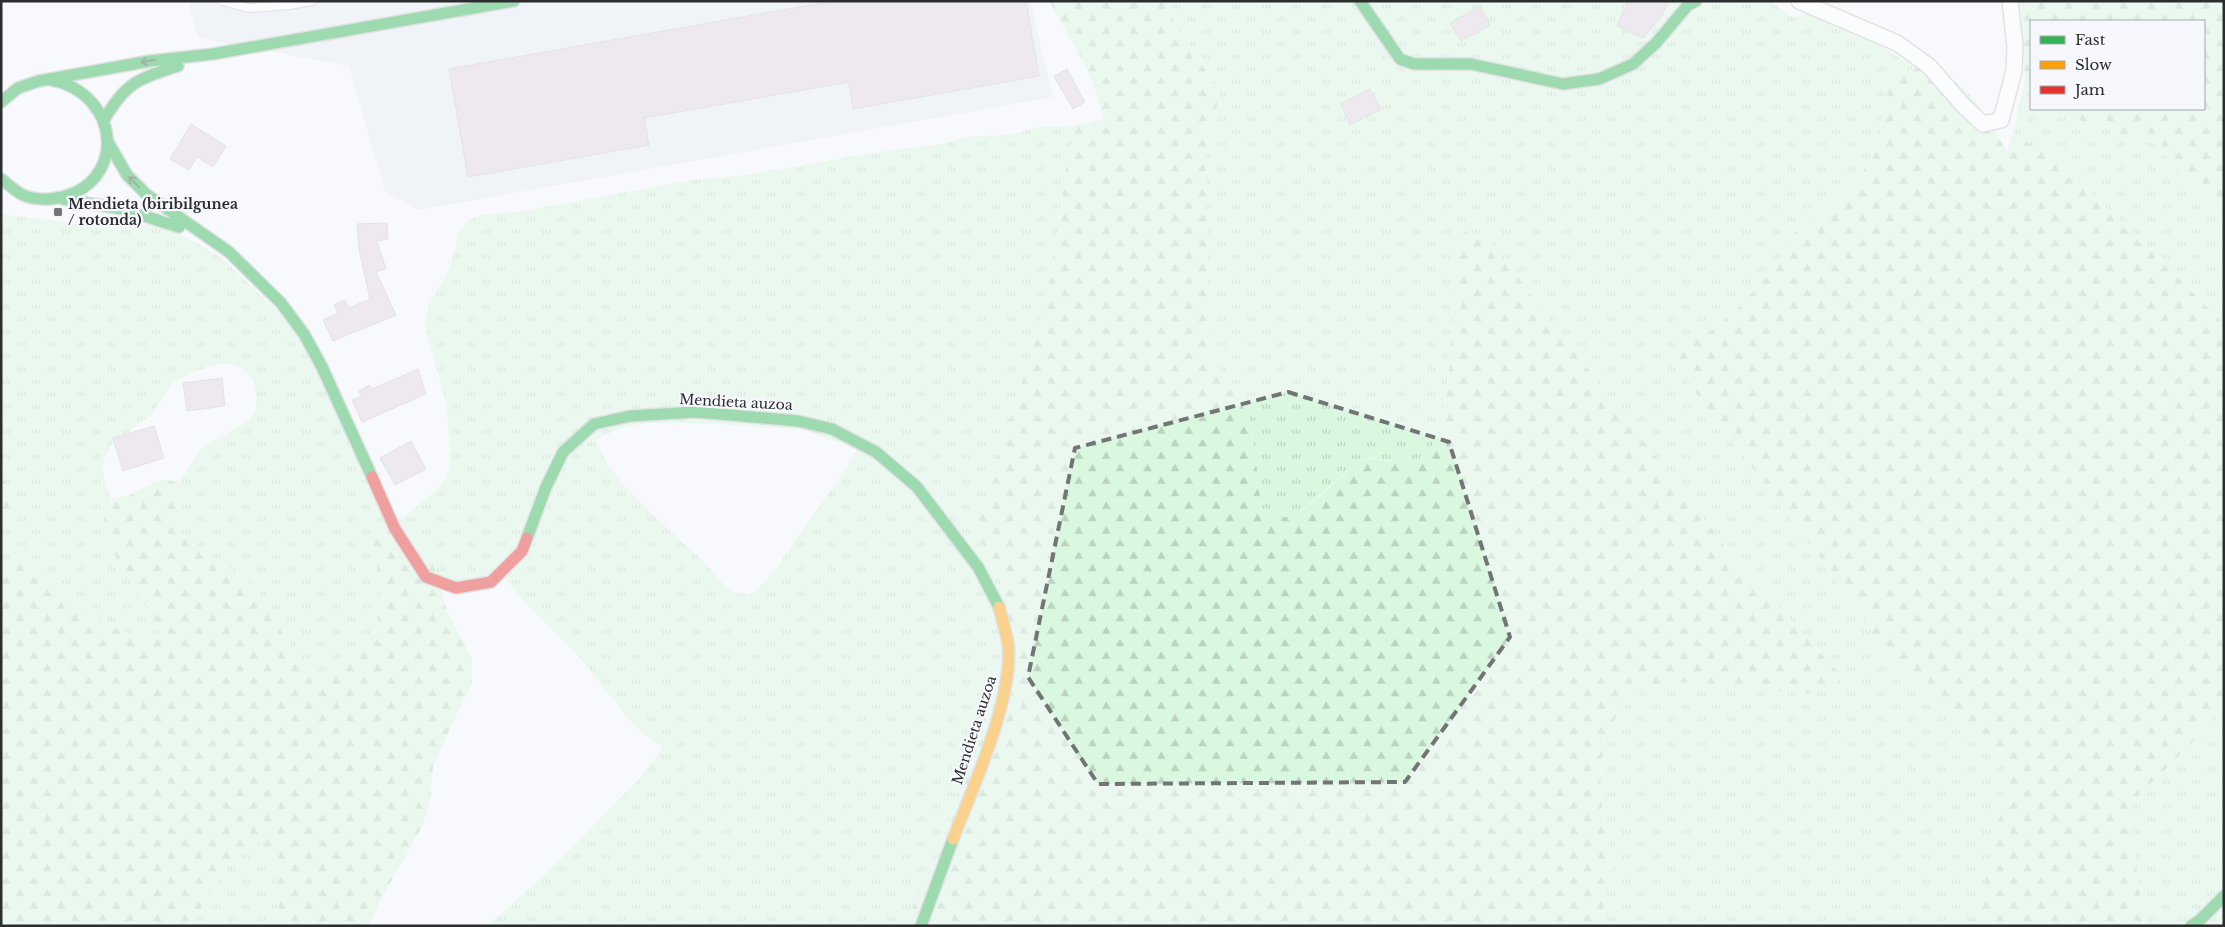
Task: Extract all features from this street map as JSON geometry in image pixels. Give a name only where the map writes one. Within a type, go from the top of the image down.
[{"type":"street","points":[[1,102],[10,93],[23,85],[39,81],[150,60],[214,54],[514,1]]},
{"type":"street","points":[[1360,1],[1400,59],[1404,61],[1414,64],[1471,64],[1564,84],[1600,79],[1633,64],[1656,43],[1688,5],[1696,1]]},
{"type":"street","points":[[1799,1],[1897,43],[1929,66],[1962,104],[1983,124],[2001,120],[2014,71],[2015,46],[2010,1]]},
{"type":"street","points":[[104,120],[120,92],[131,83],[214,54]]},
{"type":"street","points":[[39,81],[53,80],[78,89],[98,107],[104,120],[108,142],[106,155],[95,178],[86,187],[63,199]]},
{"type":"street","name":"Mendieta auzoa","points":[[108,142],[127,175],[146,194],[229,252],[281,303],[304,334],[322,366],[395,529],[426,577],[456,588],[491,582],[522,551],[546,486],[563,452],[594,424],[630,416],[696,412],[798,421],[832,429],[876,452],[917,487],[978,567],[999,605],[1008,645],[1007,682],[990,740],[920,926]]},
{"type":"street","points":[[4,184],[21,195],[35,199],[49,201],[63,199],[107,205],[166,222],[198,235],[229,252]]},
{"type":"street","points":[[2191,926],[2200,920],[2224,896]]},
{"type":"lane","points":[[222,1],[249,8],[312,1]]},
{"type":"highlighted area","points":[[1288,392],[1449,442],[1510,637],[1405,782],[1098,784],[1028,677],[1075,448]]},
{"type":"shaded area","points":[[188,1],[1030,1],[1053,97],[418,210],[385,191],[349,66],[198,38]]},
{"type":"green space","points":[[1049,1],[1167,1],[1177,29],[1220,91],[1205,160],[1208,296],[1215,344],[1212,362],[1231,384],[1252,425],[1262,516],[1291,516],[1300,512],[1362,460],[1370,459],[1397,463],[1415,462],[1424,458],[1434,445],[1441,423],[1450,363],[1454,254],[1459,237],[1465,231],[1488,239],[1730,553],[1837,671],[1839,681],[1820,691],[1802,694],[1707,683],[1665,682],[1643,690],[1620,710],[1605,738],[1600,775],[1603,820],[1613,866],[1599,926],[902,926],[932,870],[969,758],[1002,681],[1005,607],[1003,583],[990,567],[980,536],[974,527],[1038,333],[1053,265],[1066,168],[1076,126],[1103,119],[1095,88]]},
{"type":"green space","points":[[1167,1],[1769,1],[1795,18],[1805,12],[1865,37],[1916,68],[1899,74],[1888,88],[1875,148],[1867,165],[1850,189],[1792,235],[1777,266],[1739,307],[1710,331],[1673,351],[1695,392],[1858,608],[1871,630],[1875,647],[1904,668],[1934,704],[2010,769],[1991,858],[1973,926],[1599,926],[1603,820],[1600,775],[1605,738],[1620,710],[1643,690],[1665,682],[1707,683],[1837,671],[1730,553],[1688,500],[1454,254],[1446,393],[1441,421],[1434,444],[1425,457],[1416,462],[1408,463],[1372,458],[1364,459],[1299,512],[1281,517],[1262,516],[1252,425],[1231,384],[1212,362],[1215,344],[1208,296],[1205,160],[1220,91],[1177,29]]},
{"type":"green space","points":[[2015,1],[2224,1],[2224,218],[2155,144],[2063,116],[2054,110],[2205,110],[2205,20],[2030,20],[2030,85],[2025,78],[2023,45]]},
{"type":"green space","points":[[1916,68],[1933,71],[1950,78],[1970,95],[1987,118],[2007,151],[2013,134],[2056,159],[2224,323],[2224,707],[2189,746],[2129,805],[2144,926],[1973,926],[1991,858],[2010,769],[1934,704],[1904,668],[1875,647],[1871,630],[1858,608],[1695,392],[1673,351],[1710,331],[1739,307],[1777,266],[1792,235],[1850,189],[1867,165],[1875,148],[1888,88],[1899,74]]},
{"type":"green space","points":[[2025,78],[2030,85],[2030,110],[2054,110],[2063,116],[2155,144],[2224,218],[2224,323],[2056,159],[2013,134]]},
{"type":"green space","points":[[1076,126],[1066,168],[1053,265],[1038,333],[974,527],[980,536],[990,567],[1003,582],[1005,607],[1002,681],[969,758],[932,870],[902,926],[486,926],[583,837],[640,778],[663,747],[644,734],[626,716],[583,661],[520,598],[505,578],[442,591],[401,519],[437,489],[445,478],[449,467],[450,448],[446,402],[427,335],[425,321],[431,301],[450,268],[459,233],[467,221],[482,215],[523,211],[693,180],[745,175],[885,151],[943,144],[970,136],[1010,135],[1038,127]],"holes":[[[652,423],[714,424],[805,430],[857,450],[776,569],[757,589],[749,594],[736,593],[726,586],[704,562],[644,506],[615,474],[596,441],[608,433],[622,428]]]},
{"type":"green space","points":[[1,214],[78,224],[145,225],[165,229],[190,239],[223,259],[298,331],[386,516],[372,539],[382,592],[376,628],[350,663],[334,674],[325,674],[308,664],[288,643],[255,585],[186,540],[179,524],[179,482],[202,448],[249,420],[255,411],[257,400],[253,379],[240,367],[232,364],[220,364],[198,370],[174,382],[151,415],[111,445],[105,457],[103,466],[105,484],[111,499],[103,521],[106,541],[160,630],[157,640],[141,640],[102,622],[36,563],[14,557],[1,559],[1,531],[18,501],[13,490],[1,477]]},
{"type":"green space","points":[[1,477],[13,490],[18,501],[1,531]]},
{"type":"green space","points":[[165,480],[179,482],[179,524],[186,540],[255,585],[288,643],[308,664],[326,674],[334,674],[350,663],[376,628],[382,592],[372,539],[380,521],[386,516],[401,519],[428,546],[447,611],[472,659],[472,682],[433,766],[430,801],[422,827],[381,899],[369,926],[282,926],[279,921],[277,879],[257,841],[225,869],[198,914],[193,926],[1,926],[1,559],[14,557],[36,563],[102,622],[141,640],[157,640],[160,630],[106,541],[103,521],[111,499],[128,496],[155,482]]},
{"type":"green space","points":[[2224,707],[2224,926],[2144,926],[2129,805],[2189,746]]},
{"type":"green space","points":[[257,841],[277,879],[279,921],[282,926],[193,926],[198,914],[225,869]]},
{"type":"building","points":[[833,1],[1026,1],[1039,76],[853,109],[849,82],[644,118],[649,145],[468,177],[449,69]]},
{"type":"building","points":[[1628,1],[1669,1],[1661,17],[1643,38],[1617,26]]},
{"type":"building","points":[[1480,6],[1490,25],[1461,41],[1450,23]]},
{"type":"building","points":[[1067,69],[1085,102],[1073,109],[1054,76]]},
{"type":"building","points":[[1370,89],[1381,109],[1350,125],[1341,104]]},
{"type":"building","points":[[191,124],[226,146],[213,167],[197,157],[189,170],[170,159]]},
{"type":"building","points":[[387,223],[388,239],[377,241],[386,269],[376,272],[396,315],[333,341],[323,320],[338,313],[334,305],[345,300],[349,308],[370,299],[359,250],[357,224]]},
{"type":"building","points":[[418,369],[426,394],[362,422],[352,400],[361,396],[359,391],[370,385],[372,389]]},
{"type":"building","points":[[222,378],[225,406],[187,411],[183,383]]},
{"type":"building","points":[[154,426],[164,458],[123,471],[113,438]]},
{"type":"building","points":[[411,441],[426,469],[395,485],[380,458]]},
{"type":"traffic: fast","points":[[1,102],[18,88],[39,81],[150,61],[213,54],[514,1]]},
{"type":"traffic: fast","points":[[1360,1],[1400,59],[1414,64],[1471,64],[1563,84],[1599,79],[1633,64],[1656,43],[1688,5],[1696,1]]},
{"type":"traffic: fast","points":[[104,120],[119,97],[134,84],[178,66]]},
{"type":"traffic: fast","points":[[1,179],[23,195],[40,199],[57,198],[80,190],[96,176],[105,159],[107,139],[103,120],[92,103],[75,89],[51,80]]},
{"type":"traffic: fast","points":[[108,142],[127,175],[146,194],[229,252],[281,303],[304,334],[322,367],[372,477]]},
{"type":"traffic: fast","points":[[63,199],[122,209],[179,227]]},
{"type":"traffic: fast","points":[[527,538],[546,487],[563,452],[594,424],[630,416],[696,412],[798,421],[832,429],[876,452],[917,487],[978,567],[999,607]]},
{"type":"traffic: fast","points":[[921,926],[953,839]]},
{"type":"traffic: fast","points":[[2191,926],[2200,920],[2224,896]]},
{"type":"traffic: slow","points":[[953,839],[981,769],[999,716],[1005,690],[1008,644],[999,607]]},
{"type":"traffic: jam","points":[[372,477],[395,529],[426,577],[456,588],[491,582],[522,551],[527,538]]},
{"type":"place","name":"Mendieta (biribilgunea / rotonda)","points":[[58,212]]}]
